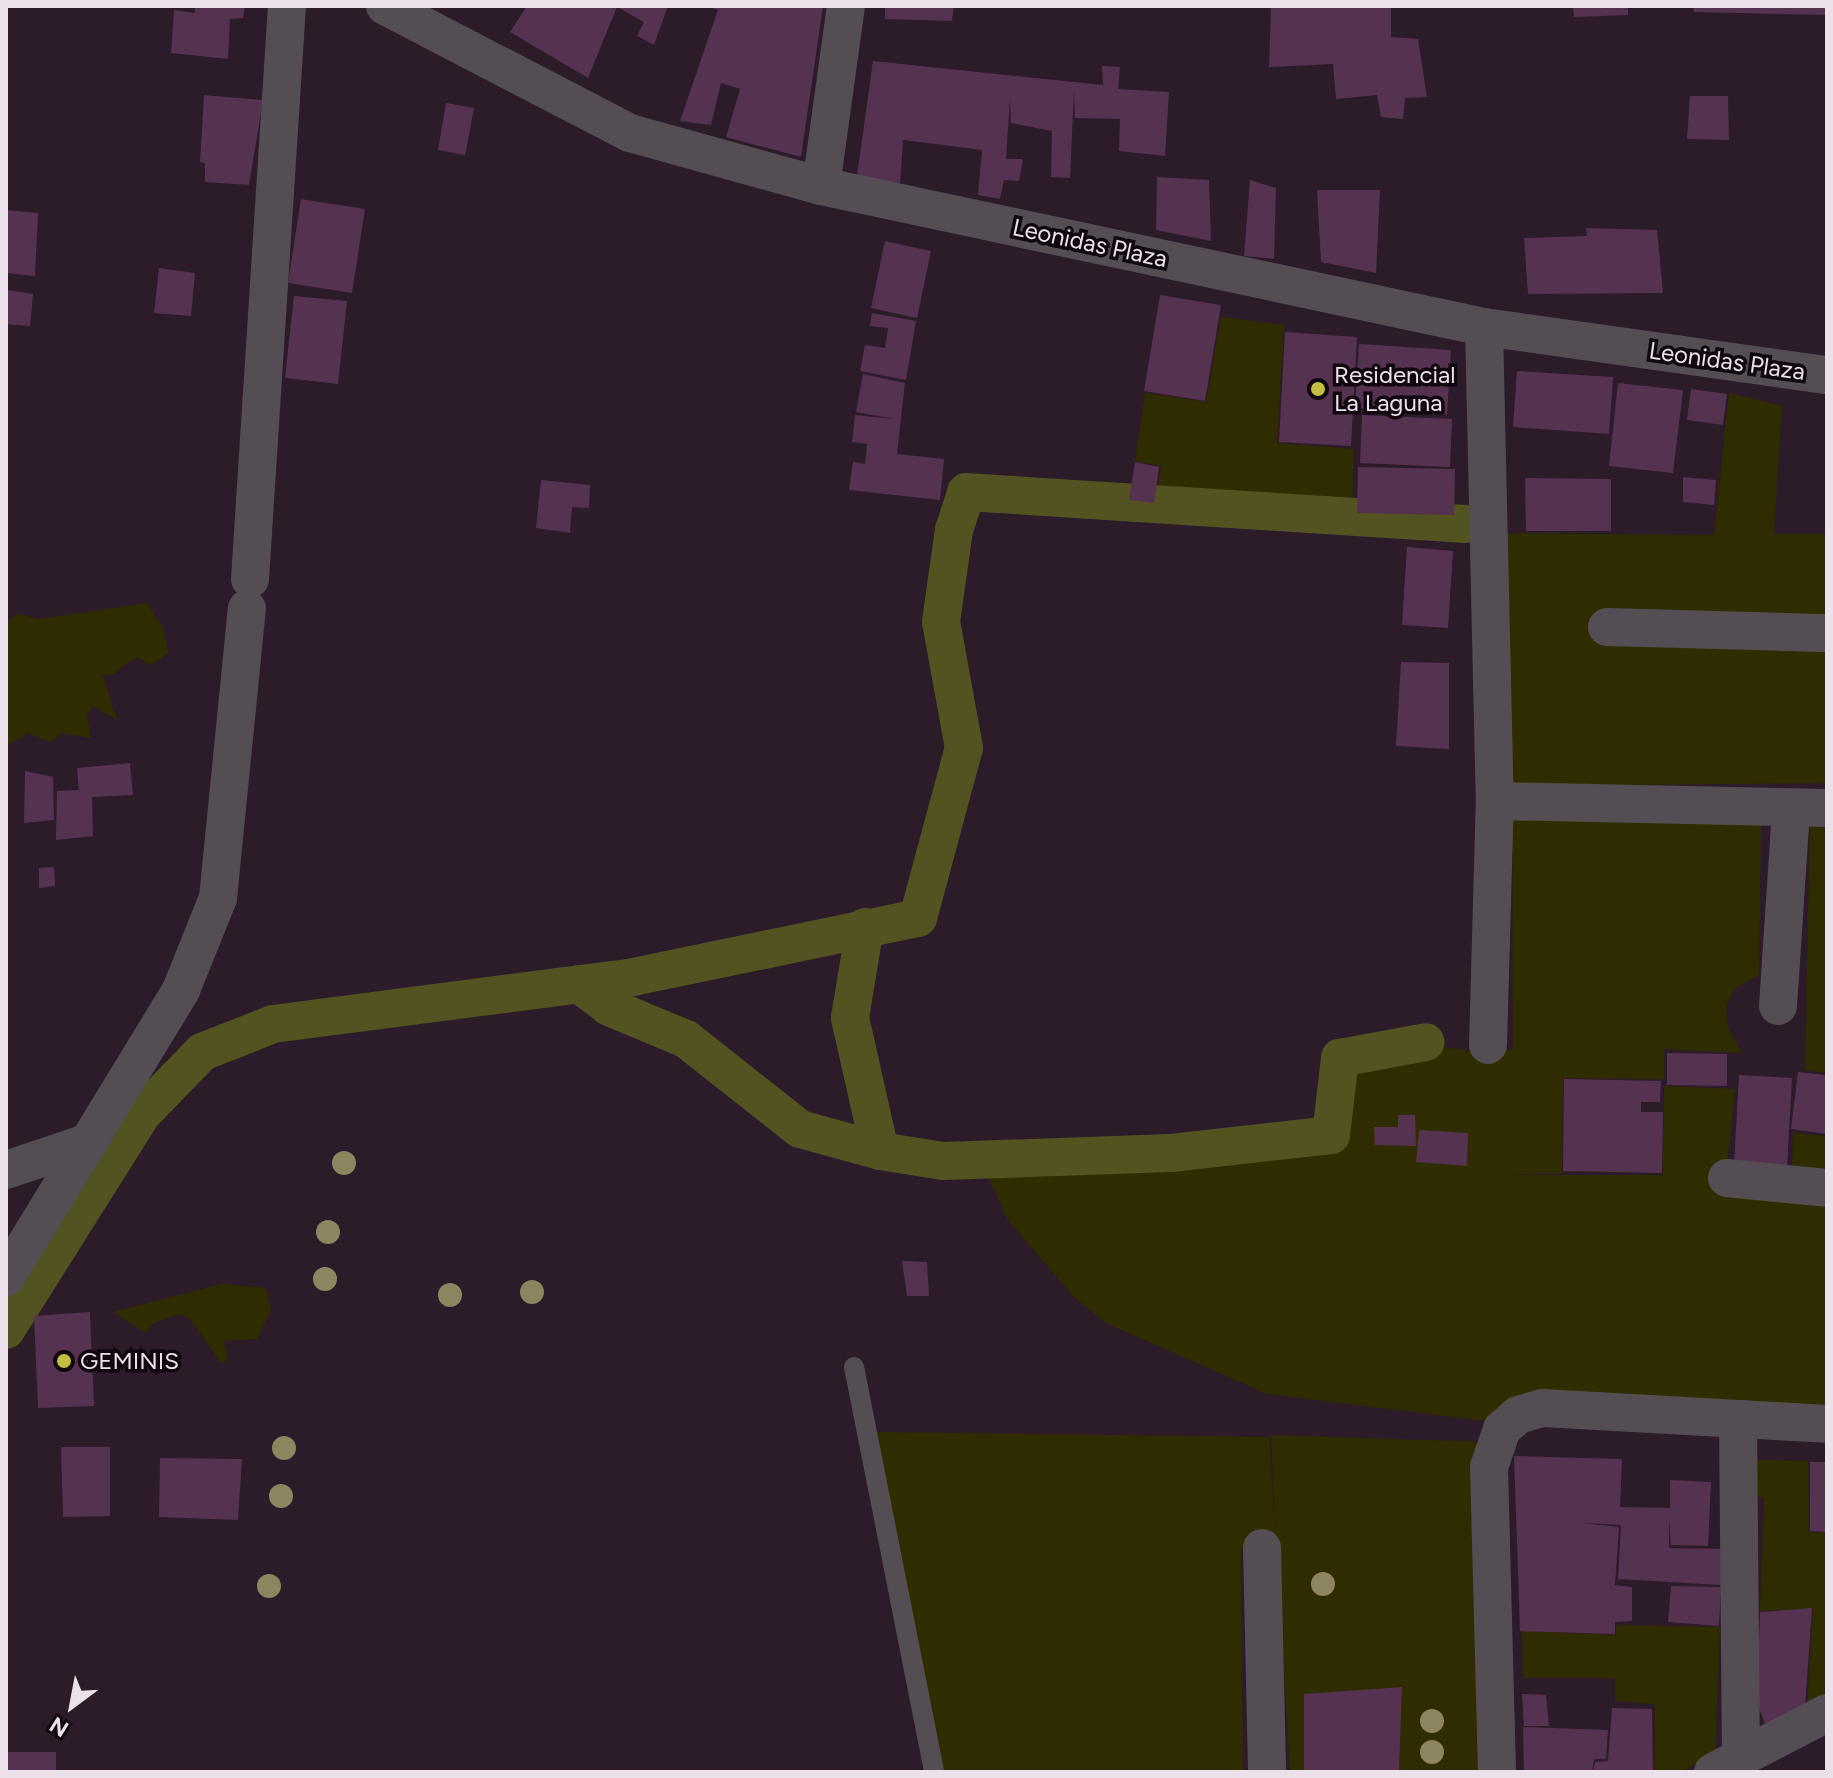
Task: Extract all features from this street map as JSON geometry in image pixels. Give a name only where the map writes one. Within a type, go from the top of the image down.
[{"type":"street","points":[[6,1277],[181,990],[218,898],[249,594],[287,6]]},
{"type":"street","name":"Leonidas Plaza","points":[[385,6],[630,133],[821,186],[1484,327],[1827,375]]},
{"type":"street","points":[[821,186],[846,6]]},
{"type":"street","points":[[1484,327],[1495,801],[1488,1045]]},
{"type":"street","points":[[1607,627],[1827,633]]},
{"type":"street","points":[[1495,801],[1809,808],[1778,1006]]},
{"type":"street","points":[[6,1170],[89,1142]]},
{"type":"street","points":[[1727,1178],[1827,1188]]},
{"type":"street","points":[[1497,1772],[1489,1467],[1502,1429],[1518,1415],[1543,1408],[1827,1424]]},
{"type":"street","points":[[1738,1419],[1727,1765],[1827,1713]]},
{"type":"street","points":[[1262,1548],[1267,1772]]},
{"type":"lane","points":[[854,1367],[934,1772]]},
{"type":"shaded area","points":[[1221,317],[1284,325],[1277,443],[1354,449],[1352,514],[1156,503],[1161,466],[1135,461],[1145,393],[1206,402]]},
{"type":"shaded area","points":[[1729,393],[1782,406],[1774,534],[1827,534],[1827,783],[1501,786],[1499,533],[1714,535]]},
{"type":"shaded area","points":[[147,603],[163,628],[168,653],[151,665],[136,657],[110,676],[102,673],[117,720],[93,706],[87,714],[91,738],[61,733],[50,742],[28,733],[6,746],[6,622],[18,614],[39,619]]},
{"type":"shaded area","points":[[1513,812],[1761,822],[1759,975],[1735,988],[1726,1007],[1728,1028],[1742,1053],[1664,1049],[1664,1079],[1563,1078],[1562,1173],[1505,1175],[1663,1175],[1664,1086],[1735,1089],[1725,1185],[1827,1198],[1827,1419],[1502,1423],[1267,1394],[1106,1323],[1074,1297],[1007,1219],[984,1167],[987,1162],[1170,1157],[1332,1136],[1341,1058],[1428,1045],[1477,1052],[1513,1050]]},
{"type":"shaded area","points":[[1810,822],[1827,823],[1827,1073],[1805,1070]]},
{"type":"shaded area","points":[[1793,1133],[1827,1136],[1827,1173],[1792,1173]]},
{"type":"shaded area","points":[[222,1284],[266,1288],[271,1310],[257,1339],[224,1341],[228,1358],[222,1364],[190,1319],[179,1314],[152,1324],[146,1333],[113,1312]]},
{"type":"shaded area","points":[[872,1432],[1269,1437],[1276,1538],[1271,1435],[1488,1442],[1480,1772],[1399,1772],[1402,1687],[1304,1695],[1304,1772],[1290,1772],[1277,1546],[1241,1548],[1243,1772],[939,1772]]},
{"type":"shaded area","points":[[1756,1460],[1808,1461],[1809,1532],[1827,1533],[1827,1695],[1807,1707],[1813,1609],[1760,1611],[1764,1498],[1755,1495]]},
{"type":"shaded area","points":[[1616,1625],[1720,1627],[1715,1753],[1681,1772],[1655,1772],[1655,1704],[1615,1701],[1615,1678],[1523,1678],[1522,1631],[1616,1635]]},
{"type":"building","points":[[195,6],[245,6],[243,18],[230,19],[228,59],[171,53],[174,10],[195,13]]},
{"type":"building","points":[[527,6],[668,6],[654,45],[637,36],[644,22],[617,7],[588,78],[510,32]]},
{"type":"building","points":[[706,6],[823,6],[801,157],[726,137],[740,89],[721,83],[711,125],[680,121],[718,10]]},
{"type":"building","points":[[885,6],[954,6],[952,21],[885,19]]},
{"type":"building","points":[[1271,6],[1391,6],[1391,37],[1418,39],[1427,97],[1405,98],[1403,119],[1381,117],[1377,95],[1336,99],[1333,64],[1269,67]]},
{"type":"building","points":[[1573,6],[1628,6],[1628,15],[1574,17]]},
{"type":"building","points":[[1693,6],[1827,6],[1827,15],[1694,12]]},
{"type":"building","points":[[873,61],[1103,85],[1102,66],[1120,67],[1118,89],[1169,92],[1165,156],[1119,151],[1120,119],[1075,118],[1074,90],[1070,178],[1051,177],[1052,131],[1011,123],[1010,99],[1006,159],[1023,159],[1019,181],[1004,180],[1000,199],[978,195],[982,150],[903,140],[900,184],[857,176]]},
{"type":"building","points":[[204,95],[263,100],[249,185],[205,182],[205,163],[200,162]]},
{"type":"building","points":[[1690,96],[1728,96],[1729,140],[1687,139]]},
{"type":"building","points":[[446,103],[474,108],[465,155],[438,150]]},
{"type":"building","points":[[1157,177],[1209,180],[1211,241],[1156,230]]},
{"type":"building","points":[[1250,180],[1276,188],[1274,259],[1244,256]]},
{"type":"building","points":[[1317,190],[1380,190],[1376,273],[1321,262]]},
{"type":"building","points":[[301,199],[365,209],[352,293],[288,283]]},
{"type":"building","points":[[6,210],[38,213],[35,276],[6,273]]},
{"type":"building","points":[[1586,228],[1657,230],[1663,293],[1528,294],[1524,238],[1587,236]]},
{"type":"building","points":[[885,241],[931,251],[917,318],[871,308]]},
{"type":"building","points":[[159,268],[195,273],[191,316],[154,313]]},
{"type":"building","points":[[6,290],[33,294],[30,326],[6,324]]},
{"type":"building","points":[[1160,295],[1221,305],[1205,401],[1144,391]]},
{"type":"building","points":[[294,296],[347,301],[338,384],[285,378]]},
{"type":"building","points":[[872,313],[916,321],[906,380],[860,371],[865,345],[885,348],[888,328],[870,326]]},
{"type":"building","name":"Residencial La Laguna","points":[[1285,332],[1357,337],[1351,446],[1279,442]]},
{"type":"building","points":[[1359,344],[1451,350],[1447,415],[1355,408]]},
{"type":"building","points":[[1517,371],[1613,377],[1609,434],[1513,427]]},
{"type":"building","points":[[863,374],[905,383],[897,454],[944,459],[940,500],[849,490],[853,462],[865,464],[867,444],[852,442],[855,415],[894,419],[856,412]]},
{"type":"building","points":[[1618,383],[1683,390],[1673,473],[1609,466]]},
{"type":"building","points":[[1691,389],[1727,394],[1723,425],[1687,420]]},
{"type":"building","points":[[1362,415],[1452,419],[1450,467],[1360,463]]},
{"type":"building","points":[[1135,462],[1159,467],[1154,503],[1129,500]]},
{"type":"building","points":[[1358,467],[1455,469],[1454,515],[1357,513]]},
{"type":"building","points":[[1683,477],[1716,480],[1714,505],[1683,502]]},
{"type":"building","points":[[1525,478],[1611,479],[1611,531],[1526,531]]},
{"type":"building","points":[[541,480],[590,485],[589,508],[572,507],[570,533],[536,528]]},
{"type":"building","points":[[1407,547],[1453,551],[1448,628],[1402,625]]},
{"type":"building","points":[[1401,662],[1449,663],[1449,749],[1396,746]]},
{"type":"building","points":[[130,763],[133,795],[92,797],[93,836],[56,840],[57,791],[79,790],[77,768]]},
{"type":"building","points":[[25,771],[53,777],[54,820],[24,823]]},
{"type":"building","points":[[54,867],[55,886],[39,888],[39,868]]},
{"type":"building","points":[[1667,1053],[1727,1054],[1727,1086],[1667,1085]]},
{"type":"building","points":[[1798,1072],[1827,1075],[1827,1134],[1791,1129]]},
{"type":"building","points":[[1739,1075],[1792,1078],[1787,1167],[1734,1164]]},
{"type":"building","points":[[1564,1079],[1661,1081],[1660,1102],[1641,1102],[1641,1112],[1663,1112],[1662,1173],[1563,1171]]},
{"type":"building","points":[[1398,1115],[1415,1115],[1416,1146],[1375,1145],[1374,1127],[1398,1127]]},
{"type":"building","points":[[1419,1130],[1468,1133],[1467,1166],[1416,1162]]},
{"type":"building","points":[[902,1261],[927,1262],[929,1296],[907,1296]]},
{"type":"building","name":"GEMINIS","points":[[90,1312],[94,1406],[38,1408],[34,1316]]},
{"type":"building","points":[[61,1447],[110,1447],[110,1516],[63,1517]]},
{"type":"building","points":[[1514,1456],[1622,1459],[1620,1507],[1670,1508],[1670,1480],[1711,1482],[1708,1546],[1671,1545],[1669,1519],[1669,1548],[1724,1549],[1721,1585],[1618,1579],[1621,1525],[1582,1523],[1619,1527],[1615,1585],[1632,1587],[1632,1621],[1615,1622],[1615,1634],[1520,1631]]},
{"type":"building","points":[[160,1458],[242,1459],[238,1520],[159,1517]]},
{"type":"building","points":[[1810,1462],[1827,1462],[1827,1532],[1810,1531]]},
{"type":"building","points":[[1671,1586],[1721,1587],[1719,1626],[1668,1622]]},
{"type":"building","points":[[1812,1608],[1805,1707],[1767,1729],[1757,1703],[1760,1612]]},
{"type":"building","points":[[1402,1687],[1399,1772],[1304,1772],[1304,1694]]},
{"type":"building","points":[[1522,1694],[1546,1695],[1549,1726],[1524,1726]]},
{"type":"building","points":[[1612,1708],[1652,1709],[1653,1772],[1593,1772],[1595,1762],[1608,1761]]},
{"type":"building","points":[[1523,1727],[1608,1730],[1606,1759],[1594,1759],[1592,1772],[1524,1772]]},
{"type":"building","points":[[6,1752],[56,1752],[56,1772],[6,1772]]},
{"type":"waterway","points":[[6,1330],[142,1114],[202,1052],[273,1024],[633,977],[918,918],[964,748],[941,622],[954,530],[966,492],[1465,524]]},
{"type":"waterway","points":[[865,927],[850,1018],[880,1151],[943,1161],[1171,1153],[1331,1135],[1340,1058],[1426,1042]]},
{"type":"waterway","points":[[579,984],[609,1007],[686,1039],[800,1129],[880,1151]]},
{"type":"place","name":"Residencial La Laguna","points":[[1318,389]]},
{"type":"place","name":"GEMINIS","points":[[64,1361]]}]
